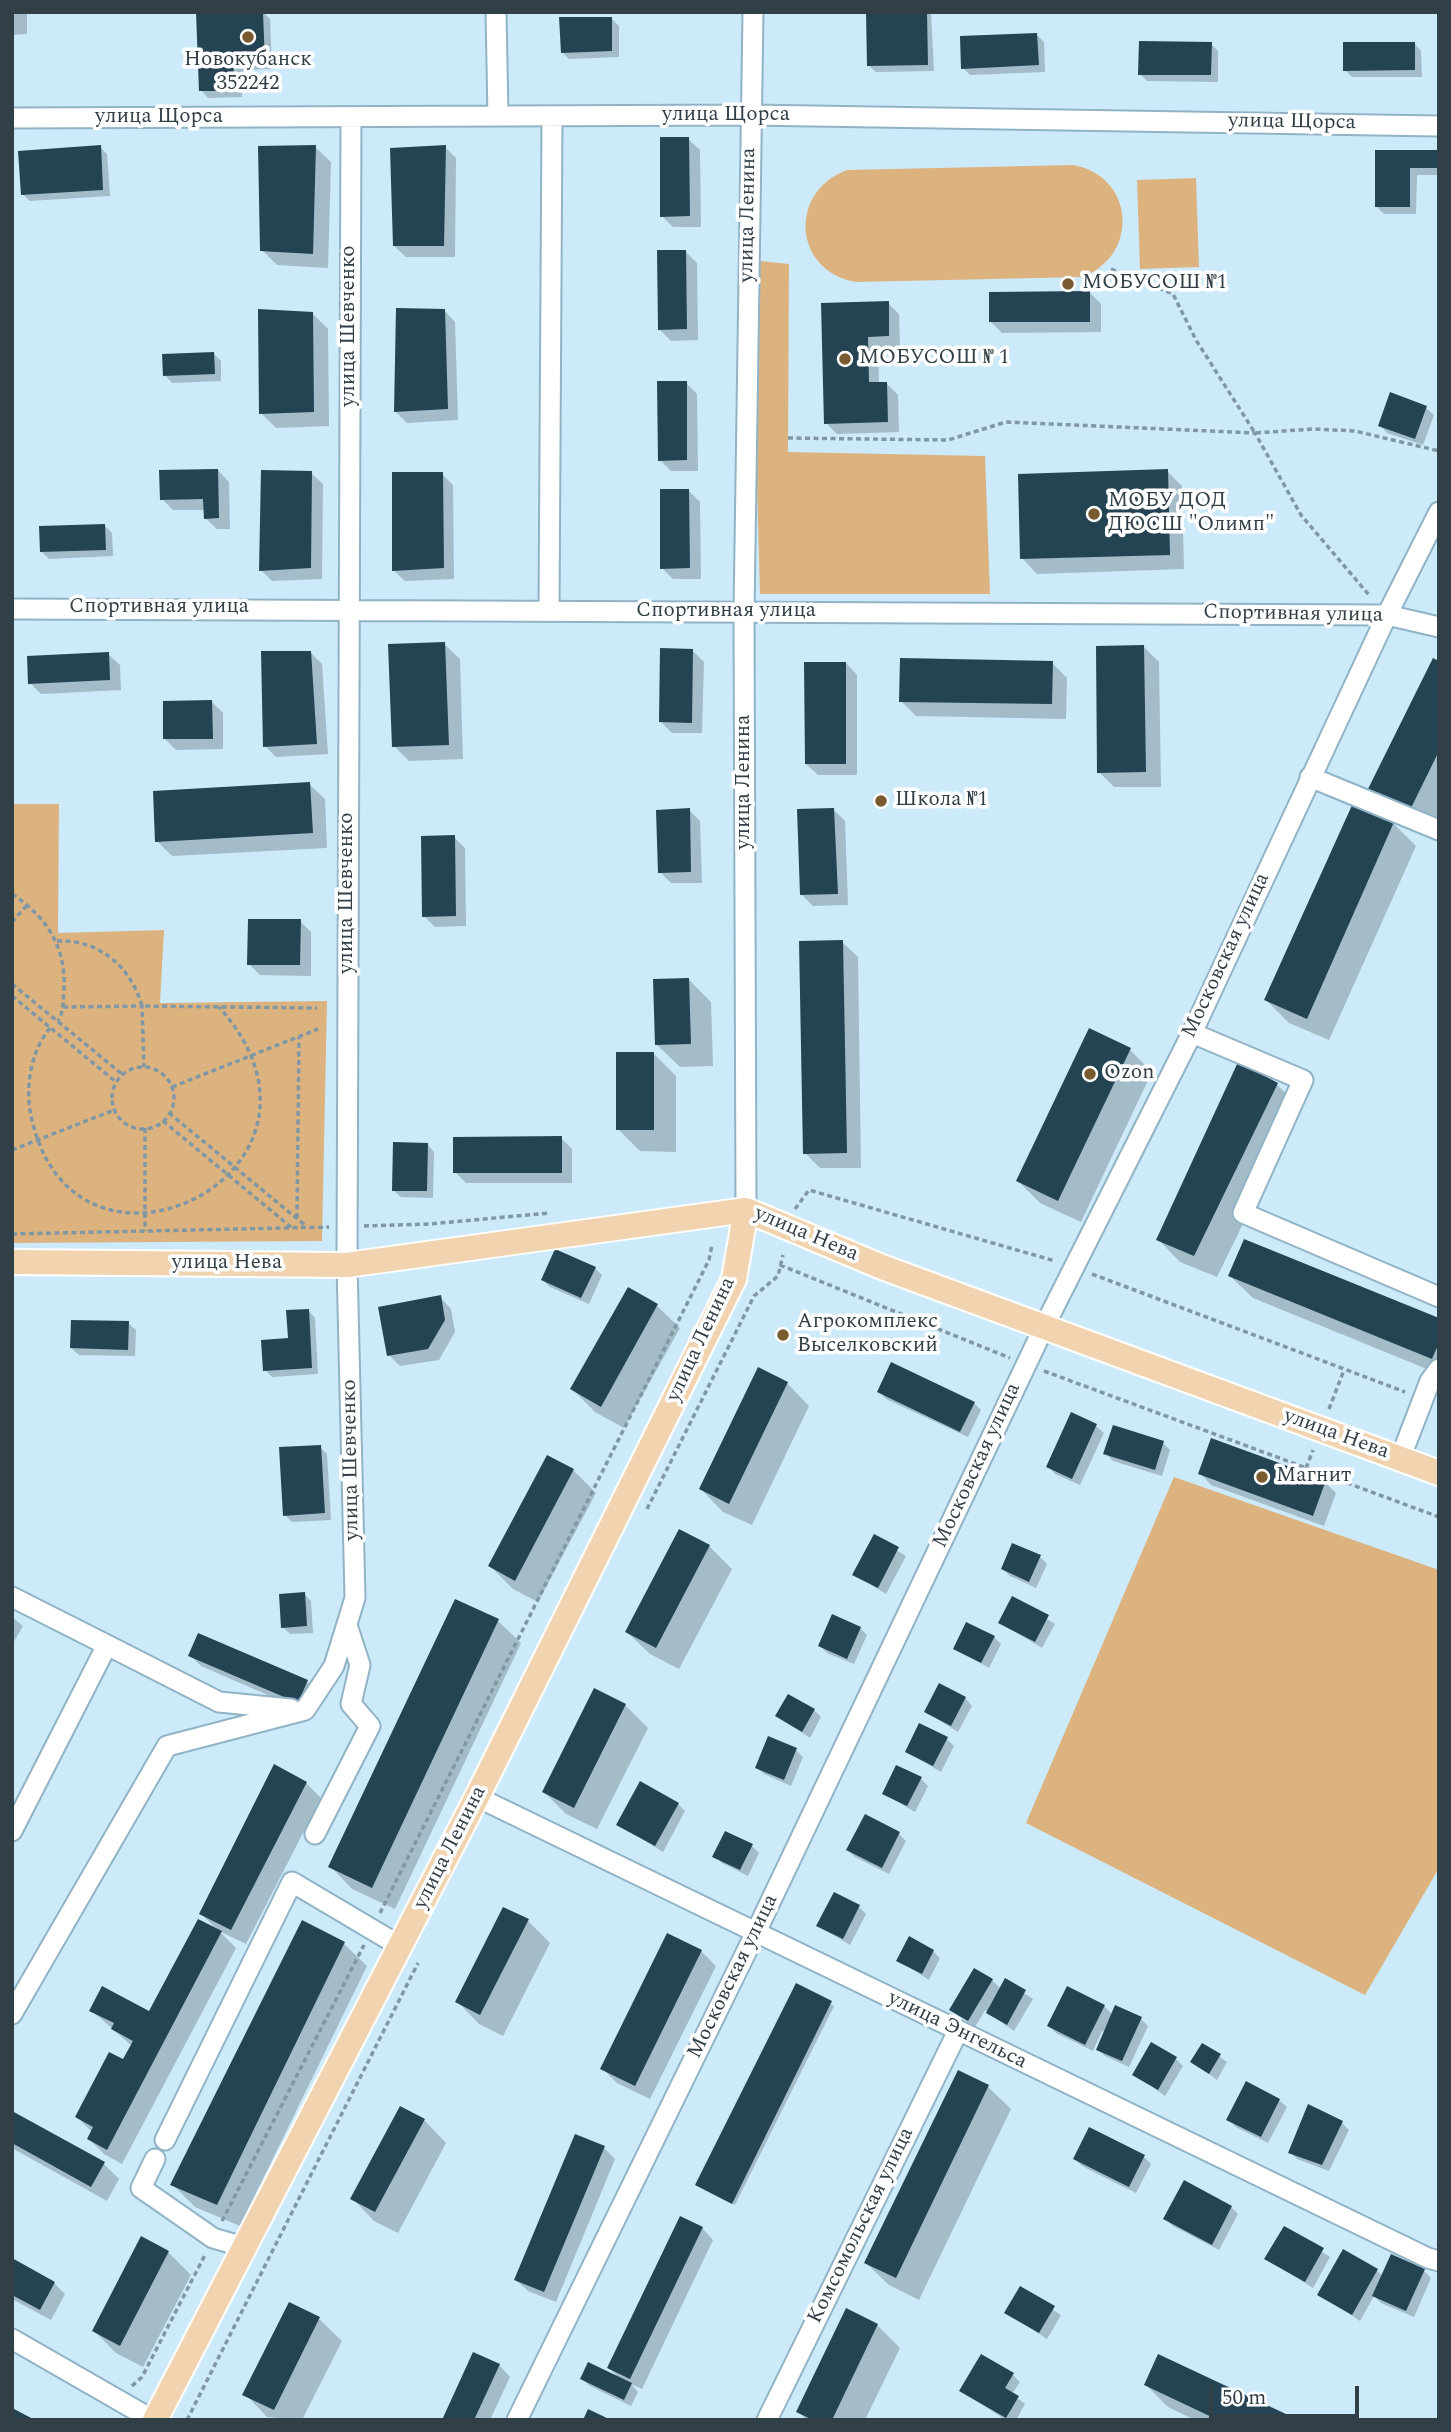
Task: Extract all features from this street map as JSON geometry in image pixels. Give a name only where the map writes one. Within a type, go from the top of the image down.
[{"type":"main road","name":"улица Нева","points":[[12,1262],[347,1265],[746,1210],[882,1267],[1045,1325],[1439,1473]]},
{"type":"main road","name":"улица Ленина","points":[[154,2420],[244,2246],[412,1950],[477,1797],[734,1279],[746,1210]]},
{"type":"street","points":[[496,12],[498,116]]},
{"type":"street","name":"улица Ленина","points":[[746,1210],[744,612],[753,12]]},
{"type":"street","name":"улица Щорса","points":[[12,118],[750,115],[1439,126]]},
{"type":"street","points":[[549,610],[552,116]]},
{"type":"street","name":"улица Шевченко","points":[[304,1710],[334,1666],[355,1598],[347,1265],[351,117]]},
{"type":"street","name":"Московская улица","points":[[517,2420],[757,1932],[1045,1325],[1192,1033],[1387,615],[1439,512]]},
{"type":"street","name":"Спортивная улица","points":[[12,609],[350,608],[1387,615],[1439,627]]},
{"type":"street","points":[[1310,778],[1439,830]]},
{"type":"street","points":[[1192,1033],[1303,1080],[1243,1213],[1439,1297]]},
{"type":"street","points":[[1400,1459],[1423,1399],[1439,1369]]},
{"type":"street","points":[[12,1597],[219,1702],[304,1710]]},
{"type":"street","points":[[315,1834],[370,1726],[351,1704],[360,1665],[346,1625]]},
{"type":"street","points":[[12,1831],[107,1645]]},
{"type":"street","points":[[12,2014],[167,1746],[304,1710]]},
{"type":"street","name":"улица Энгельса","points":[[477,1797],[958,2032],[1439,2261]]},
{"type":"street","points":[[165,2140],[292,1882],[372,1930],[412,1950]]},
{"type":"street","name":"Комсомольская улица","points":[[766,2420],[958,2032]]},
{"type":"street","points":[[155,2159],[141,2188],[214,2238],[244,2246]]},
{"type":"street","points":[[12,2339],[154,2420]]},
{"type":"path","points":[[1111,269],[1173,294],[1196,340],[1255,433],[1301,515],[1387,615]]},
{"type":"path","points":[[788,438],[948,440],[1006,422],[1255,433],[1313,429],[1355,431],[1439,451]]},
{"type":"path","points":[[12,894],[41,916],[57,941],[64,972],[63,1007],[58,1021]]},
{"type":"path","points":[[12,922],[28,904]]},
{"type":"path","points":[[57,941],[79,941],[107,954],[128,976],[142,1006],[144,1067]]},
{"type":"path","points":[[12,984],[122,1074]]},
{"type":"path","points":[[12,996],[116,1082]]},
{"type":"path","points":[[63,1007],[317,1008]]},
{"type":"path","points":[[50,1028],[36,1054],[29,1082],[30,1115],[37,1140],[57,1174],[87,1200],[126,1213],[145,1213],[189,1204],[229,1176],[253,1139],[259,1112],[260,1083],[252,1056],[219,1007]]},
{"type":"path","points":[[172,1087],[318,1029]]},
{"type":"path","points":[[297,1218],[299,1037]]},
{"type":"path","points":[[144,1067],[159,1071],[172,1087],[174,1098],[163,1121],[145,1128],[130,1127],[122,1121],[114,1110],[111,1094],[122,1074],[144,1067]]},
{"type":"path","points":[[12,1150],[114,1110]]},
{"type":"path","points":[[169,1113],[308,1227]]},
{"type":"path","points":[[163,1121],[292,1227]]},
{"type":"path","points":[[145,1128],[145,1231]]},
{"type":"path","points":[[793,1212],[810,1190],[1074,1267],[1423,1399]]},
{"type":"path","points":[[118,2398],[142,2377],[214,2238],[528,1626],[709,1260],[712,1245]]},
{"type":"path","points":[[641,1520],[754,1296],[778,1276],[783,1255]]},
{"type":"path","points":[[780,1265],[1027,1365],[1439,1517]]},
{"type":"path","points":[[1327,1414],[1345,1369]]},
{"type":"path","points":[[1306,1468],[1313,1449]]},
{"type":"path","points":[[187,2420],[412,1950]]},
{"type":"shaded area","points":[[1073,165],[1094,172],[1109,184],[1118,200],[1122,217],[1121,235],[1114,252],[1101,267],[1082,277],[856,282],[835,275],[820,263],[810,248],[806,230],[807,212],[815,195],[828,181],[847,170]]},
{"type":"shaded area","points":[[1196,178],[1199,267],[1140,269],[1137,180]]},
{"type":"shaded area","points":[[760,261],[789,264],[788,452],[985,456],[990,594],[760,594],[756,452]]},
{"type":"shaded area","points":[[12,804],[59,804],[58,933],[164,930],[160,1003],[327,1001],[322,1241],[12,1243]]},
{"type":"shaded area","points":[[1174,1477],[1439,1570],[1439,1868],[1365,1995],[1026,1823]]},
{"type":"building","points":[[196,12],[263,12],[265,63],[233,64],[236,91],[199,91]]},
{"type":"building","points":[[866,12],[927,12],[928,65],[867,66]]},
{"type":"building","points":[[559,17],[612,17],[612,51],[561,53]]},
{"type":"building","points":[[1037,33],[1039,65],[961,69],[960,36]]},
{"type":"building","points":[[1139,41],[1212,42],[1211,75],[1138,75]]},
{"type":"building","points":[[1343,42],[1415,42],[1415,70],[1343,71]]},
{"type":"building","points":[[660,137],[689,137],[690,216],[660,217]]},
{"type":"building","points":[[101,145],[103,190],[21,195],[18,151]]},
{"type":"building","points":[[316,145],[313,254],[260,251],[258,146]]},
{"type":"building","points":[[446,145],[444,246],[393,246],[390,148]]},
{"type":"building","points":[[1375,150],[1439,150],[1439,168],[1410,168],[1410,207],[1375,207]]},
{"type":"building","points":[[657,250],[686,250],[687,329],[658,330]]},
{"type":"building","points":[[1090,291],[1090,322],[989,322],[989,292]]},
{"type":"building","name":"МОБУСОШ № 1","points":[[889,301],[889,336],[868,337],[869,382],[887,382],[888,422],[824,424],[821,303]]},
{"type":"building","points":[[396,308],[445,309],[448,409],[394,412]]},
{"type":"building","points":[[258,309],[313,312],[314,412],[259,414]]},
{"type":"building","points":[[214,352],[215,374],[163,376],[162,354]]},
{"type":"building","points":[[657,381],[687,381],[687,460],[658,461]]},
{"type":"building","points":[[1390,392],[1427,406],[1415,439],[1378,426]]},
{"type":"building","points":[[218,469],[219,518],[204,519],[203,499],[160,500],[159,470]]},
{"type":"building","name":"МОБУ ДОД ДЮСШ \"Олимп\"","points":[[1168,469],[1170,555],[1020,559],[1018,474]]},
{"type":"building","points":[[261,470],[312,471],[311,568],[259,571]]},
{"type":"building","points":[[392,472],[443,472],[444,568],[392,571]]},
{"type":"building","points":[[660,489],[689,489],[690,568],[660,569]]},
{"type":"building","points":[[105,524],[106,550],[40,552],[39,526]]},
{"type":"building","points":[[445,642],[449,745],[392,747],[388,644]]},
{"type":"building","points":[[1144,645],[1146,772],[1097,773],[1096,646]]},
{"type":"building","points":[[660,648],[693,649],[692,723],[659,722]]},
{"type":"building","points":[[261,651],[311,651],[317,744],[263,747]]},
{"type":"building","points":[[109,652],[110,680],[28,684],[27,656]]},
{"type":"building","points":[[900,658],[1053,661],[1052,704],[899,702]]},
{"type":"building","points":[[1433,658],[1439,661],[1439,751],[1410,810],[1368,789]]},
{"type":"building","points":[[804,662],[846,662],[846,764],[805,764]]},
{"type":"building","points":[[212,700],[213,739],[163,739],[163,701]]},
{"type":"building","points":[[310,782],[313,833],[155,842],[153,791]]},
{"type":"building","points":[[1353,803],[1394,822],[1307,1019],[1264,1000]]},
{"type":"building","points":[[690,808],[691,872],[658,873],[656,810]]},
{"type":"building","points":[[834,808],[838,894],[800,895],[797,809]]},
{"type":"building","points":[[455,835],[456,916],[422,917],[421,836]]},
{"type":"building","points":[[248,919],[301,919],[300,965],[247,965]]},
{"type":"building","points":[[843,940],[847,1153],[803,1154],[799,941]]},
{"type":"building","points":[[689,978],[691,1044],[655,1045],[653,979]]},
{"type":"building","points":[[1089,1028],[1131,1048],[1058,1201],[1016,1181]]},
{"type":"building","points":[[616,1052],[654,1052],[654,1130],[616,1130]]},
{"type":"building","points":[[1238,1062],[1278,1083],[1194,1256],[1156,1240]]},
{"type":"building","points":[[562,1136],[562,1173],[453,1173],[453,1137]]},
{"type":"building","points":[[393,1142],[428,1143],[427,1191],[392,1191]]},
{"type":"building","points":[[1244,1239],[1439,1318],[1439,1343],[1432,1359],[1228,1276]]},
{"type":"building","points":[[555,1249],[596,1267],[581,1298],[541,1280]]},
{"type":"building","points":[[628,1287],[658,1304],[601,1407],[570,1389]]},
{"type":"building","points":[[441,1295],[445,1320],[428,1349],[387,1356],[378,1307]]},
{"type":"building","points":[[309,1309],[312,1368],[263,1371],[261,1340],[288,1338],[286,1310]]},
{"type":"building","points":[[71,1320],[129,1321],[128,1350],[70,1348]]},
{"type":"building","points":[[891,1362],[975,1402],[960,1432],[877,1392]]},
{"type":"building","points":[[758,1367],[788,1382],[729,1504],[699,1489]]},
{"type":"building","points":[[1071,1412],[1097,1424],[1072,1479],[1046,1467]]},
{"type":"building","points":[[1113,1425],[1164,1441],[1155,1470],[1103,1454]]},
{"type":"building","name":"Магнит","points":[[1211,1438],[1326,1480],[1313,1516],[1198,1474]]},
{"type":"building","points":[[321,1445],[325,1513],[283,1516],[279,1447]]},
{"type":"building","points":[[547,1455],[574,1469],[515,1581],[488,1566]]},
{"type":"building","points":[[679,1529],[710,1545],[656,1648],[625,1632]]},
{"type":"building","points":[[874,1534],[899,1547],[878,1588],[852,1575]]},
{"type":"building","points":[[1012,1543],[1041,1555],[1029,1582],[1001,1569]]},
{"type":"building","points":[[305,1592],[307,1626],[281,1628],[279,1594]]},
{"type":"building","points":[[1012,1596],[1049,1615],[1035,1642],[998,1623]]},
{"type":"building","points":[[455,1599],[499,1619],[372,1888],[328,1867]]},
{"type":"building","points":[[832,1614],[861,1627],[847,1659],[818,1646]]},
{"type":"building","points":[[966,1622],[995,1636],[981,1663],[953,1649]]},
{"type":"building","points":[[198,1633],[308,1680],[298,1703],[188,1656]]},
{"type":"building","points":[[939,1683],[966,1697],[951,1726],[924,1712]]},
{"type":"building","points":[[594,1688],[626,1704],[574,1808],[542,1792]]},
{"type":"building","points":[[788,1694],[815,1709],[802,1732],[775,1716]]},
{"type":"building","points":[[919,1723],[948,1737],[933,1766],[905,1752]]},
{"type":"building","points":[[768,1736],[797,1748],[784,1780],[755,1768]]},
{"type":"building","points":[[274,1764],[307,1782],[231,1930],[199,1914]]},
{"type":"building","points":[[896,1765],[922,1777],[907,1806],[882,1794]]},
{"type":"building","points":[[640,1781],[679,1803],[655,1846],[616,1825]]},
{"type":"building","points":[[865,1814],[900,1832],[882,1868],[846,1850]]},
{"type":"building","points":[[725,1831],[753,1844],[740,1870],[712,1857]]},
{"type":"building","points":[[834,1892],[860,1905],[843,1939],[816,1926]]},
{"type":"building","points":[[503,1907],[529,1919],[480,2015],[455,2002]]},
{"type":"building","points":[[198,1919],[222,1931],[107,2150],[87,2139],[93,2127],[75,2117],[109,2052],[123,2059],[133,2041],[111,2029],[114,2023],[89,2011],[102,1986],[149,2011]]},
{"type":"building","points":[[302,1920],[345,1942],[217,2205],[170,2185]]},
{"type":"building","points":[[667,1933],[702,1950],[635,2086],[600,2069]]},
{"type":"building","points":[[909,1936],[934,1950],[922,1974],[896,1961]]},
{"type":"building","points":[[974,1968],[993,1979],[968,2021],[949,2010]]},
{"type":"building","points":[[1005,1978],[1026,1990],[1007,2025],[986,2013]]},
{"type":"building","points":[[796,1983],[832,2001],[732,2204],[695,2185]]},
{"type":"building","points":[[1067,1986],[1105,2005],[1085,2045],[1047,2026]]},
{"type":"building","points":[[1115,2005],[1142,2017],[1122,2061],[1096,2050]]},
{"type":"building","points":[[1151,2042],[1177,2057],[1158,2090],[1132,2075]]},
{"type":"building","points":[[1202,2043],[1221,2054],[1209,2074],[1190,2062]]},
{"type":"building","points":[[958,2070],[989,2085],[896,2278],[864,2263]]},
{"type":"building","points":[[1246,2081],[1280,2099],[1261,2137],[1226,2120]]},
{"type":"building","points":[[1308,2104],[1343,2121],[1322,2165],[1288,2153]]},
{"type":"building","points":[[400,2106],[425,2119],[375,2212],[350,2199]]},
{"type":"building","points":[[12,2111],[105,2162],[91,2187],[12,2143]]},
{"type":"building","points":[[1089,2127],[1145,2155],[1129,2187],[1073,2159]]},
{"type":"building","points":[[575,2134],[605,2146],[544,2292],[514,2280]]},
{"type":"building","points":[[1184,2180],[1232,2206],[1212,2245],[1163,2219]]},
{"type":"building","points":[[680,2216],[703,2227],[630,2379],[607,2368]]},
{"type":"building","points":[[1284,2226],[1324,2248],[1305,2282],[1264,2259]]},
{"type":"building","points":[[141,2236],[169,2251],[120,2346],[92,2331]]},
{"type":"building","points":[[1343,2249],[1378,2269],[1352,2315],[1317,2295]]},
{"type":"building","points":[[1391,2254],[1425,2269],[1406,2311],[1372,2296]]},
{"type":"building","points":[[12,2258],[55,2282],[40,2310],[12,2295]]},
{"type":"building","points":[[1020,2286],[1055,2306],[1039,2333],[1004,2313]]},
{"type":"building","points":[[289,2302],[320,2317],[274,2410],[242,2395]]},
{"type":"building","points":[[846,2308],[878,2324],[832,2420],[813,2420],[796,2412]]},
{"type":"building","points":[[473,2352],[500,2364],[474,2420],[442,2420]]},
{"type":"building","points":[[981,2354],[1014,2373],[1005,2388],[1019,2396],[1006,2418],[959,2391]]},
{"type":"building","points":[[1158,2354],[1288,2415],[1286,2420],[1218,2420],[1144,2385]]},
{"type":"building","points":[[588,2362],[632,2383],[624,2400],[580,2379]]},
{"type":"building","points":[[14,2409],[35,2420],[12,2420]]},
{"type":"building","points":[[588,2409],[611,2420],[583,2420]]},
{"type":"place","name":"Новокубанск 352242","points":[[248,37]]},
{"type":"place","name":"МОБУСОШ №1","points":[[1068,284]]},
{"type":"place","name":"МОБУСОШ № 1","points":[[845,359]]},
{"type":"place","name":"МОБУ ДОД ДЮСШ \"Олимп\"","points":[[1094,514]]},
{"type":"place","name":"Школа №1","points":[[881,801]]},
{"type":"place","name":"Ozon","points":[[1090,1074]]},
{"type":"place","name":"Агрокомплекс Выселковский","points":[[783,1335]]},
{"type":"place","name":"Магнит","points":[[1262,1477]]}]
